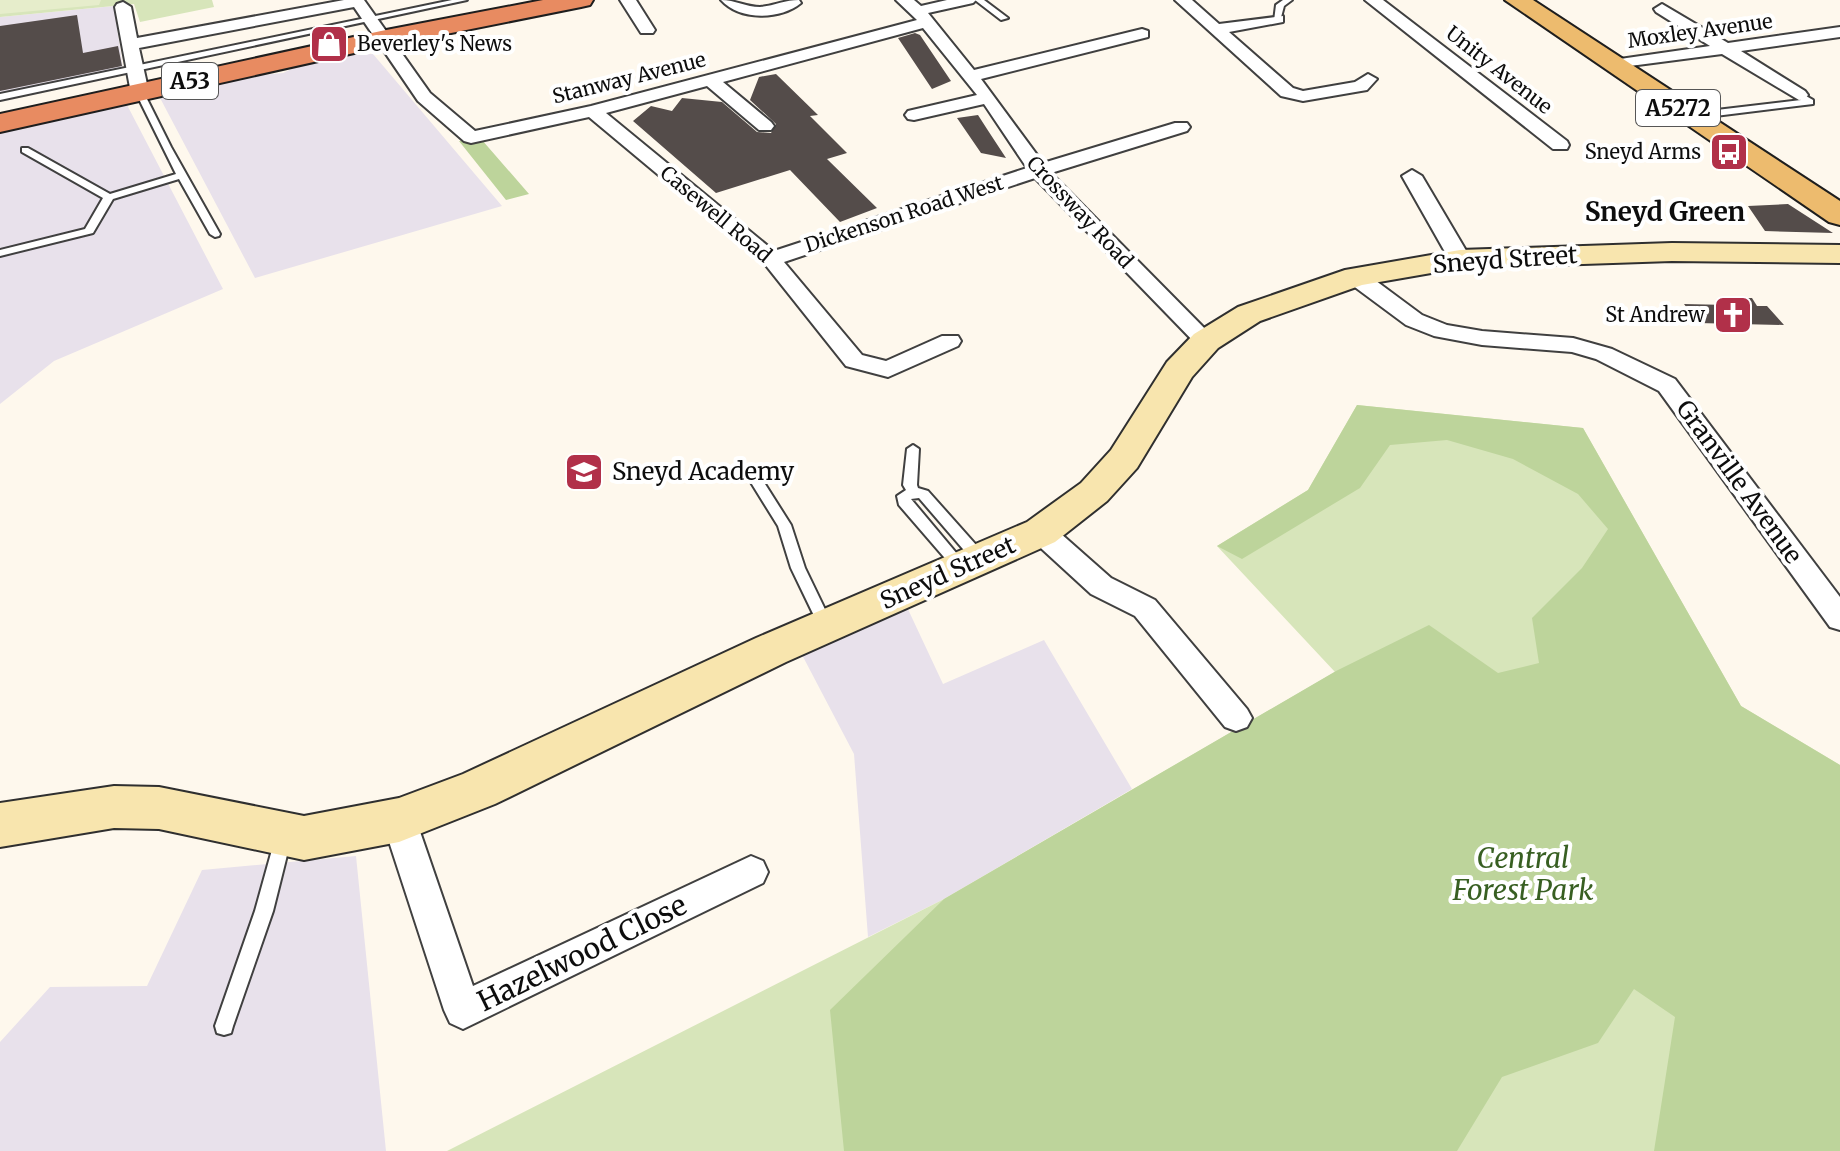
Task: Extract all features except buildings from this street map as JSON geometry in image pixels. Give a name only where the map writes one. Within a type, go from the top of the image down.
[{"type":"highway","name":"A53","points":[[0,123],[137,81],[266,70],[375,29],[581,0]]},
{"type":"main road","name":"A5272","points":[[1517,0],[1840,215]]},
{"type":"street","points":[[628,0],[647,30]]},
{"type":"street","points":[[729,0],[741,11],[759,13],[793,3]]},
{"type":"street","name":"Stanway Avenue","points":[[375,29],[424,97],[471,137],[593,111],[710,80],[916,11],[968,0]]},
{"type":"street","points":[[1183,0],[1287,92],[1303,96],[1361,86],[1368,79]]},
{"type":"street","name":"Unity Avenue","points":[[1373,0],[1560,145]]},
{"type":"street","points":[[129,45],[358,2],[375,29]]},
{"type":"street","points":[[123,7],[137,81]]},
{"type":"street","points":[[1662,9],[1799,95]]},
{"type":"street","name":"Crossway Road","points":[[916,11],[988,98],[1038,170],[1206,341]]},
{"type":"street","points":[[1217,29],[1277,19]]},
{"type":"street","name":"Moxley Avenue","points":[[1613,65],[1840,32]]},
{"type":"street","points":[[971,76],[1142,34]]},
{"type":"street","points":[[1821,35],[1840,46]]},
{"type":"street","points":[[710,80],[765,126]]},
{"type":"street","points":[[914,115],[988,98]]},
{"type":"street","name":"Casewell Road","points":[[593,111],[771,259],[854,361],[888,369],[950,341]]},
{"type":"street","name":"Dickenson Road West","points":[[771,259],[1038,170],[1181,127]]},
{"type":"street","points":[[1412,176],[1460,259]]},
{"type":"street","name":"Sneyd Street","points":[[0,825],[114,807],[159,808],[304,838],[399,820],[479,789],[826,626],[1041,532],[1094,492],[1124,459],[1179,370],[1206,341],[1270,305],[1356,277],[1460,259],[1672,252],[1840,254]]},
{"type":"street","name":"Granville Avenue","points":[[1356,277],[1414,320],[1442,331],[1482,338],[1573,345],[1604,354],[1667,385],[1840,619]]},
{"type":"street","points":[[1041,532],[1101,586],[1145,608],[1236,718]]},
{"type":"street","name":"Hazelwood Close","points":[[399,820],[463,1010],[751,872]]},
{"type":"lane","points":[[0,97],[137,81],[375,29],[463,0]]},
{"type":"lane","points":[[979,0],[1004,18]]},
{"type":"lane","points":[[1277,19],[1280,5],[1288,0]]},
{"type":"lane","points":[[137,81],[182,175],[215,234]]},
{"type":"lane","points":[[1691,116],[1810,102],[1799,95]]},
{"type":"lane","points":[[25,150],[109,197]]},
{"type":"lane","points":[[0,253],[89,231],[109,197],[182,175]]},
{"type":"lane","points":[[913,449],[910,485],[914,492]]},
{"type":"lane","points":[[753,476],[784,525],[798,568],[826,626]]},
{"type":"lane","points":[[914,492],[923,494],[971,563],[904,502],[904,496],[914,492]]},
{"type":"lane","points":[[224,1026],[264,911],[284,835]]},
{"type":"shaded area","points":[[114,6],[123,69],[0,94],[0,17]]},
{"type":"shaded area","points":[[351,54],[373,54],[502,206],[255,278],[159,96],[251,76],[283,73],[298,66]]},
{"type":"shaded area","points":[[126,103],[223,289],[54,361],[0,404],[0,130]]},
{"type":"shaded area","points":[[906,605],[943,684],[1044,640],[1132,789],[944,899],[868,937],[854,754],[800,651]]},
{"type":"shaded area","points":[[356,856],[386,1151],[0,1151],[0,1042],[50,987],[147,986],[202,870]]},
{"type":"green space","points":[[0,0],[212,0],[214,7],[140,22],[134,4],[0,17]]},
{"type":"green space","points":[[0,0],[101,0],[99,5],[0,14]]},
{"type":"green space","points":[[482,140],[529,194],[506,200],[459,141]]},
{"type":"green space","name":"Central Forest Park","points":[[1357,405],[1583,428],[1741,706],[1840,765],[1840,1151],[447,1151],[944,899],[1335,672],[1217,546],[1308,490]]},
{"type":"green space","name":"Central Forest Park","points":[[1357,405],[1583,428],[1741,706],[1840,765],[1840,1151],[1654,1151],[1675,1017],[1634,989],[1598,1043],[1502,1077],[1457,1151],[844,1151],[830,1010],[944,899],[1336,671],[1429,625],[1498,673],[1539,663],[1532,618],[1582,568],[1608,529],[1578,494],[1513,459],[1447,440],[1390,445],[1360,488],[1242,559],[1217,546],[1308,490]]},
{"type":"place","name":"Beverley's News","points":[[329,44]]},
{"type":"place","name":"Sneyd Arms","points":[[1729,152]]},
{"type":"place","name":"St Andrew","points":[[1733,315]]},
{"type":"place","name":"Sneyd Academy","points":[[584,472]]},
{"type":"district","name":"Sneyd Green","points":[[1665,212]]}]
